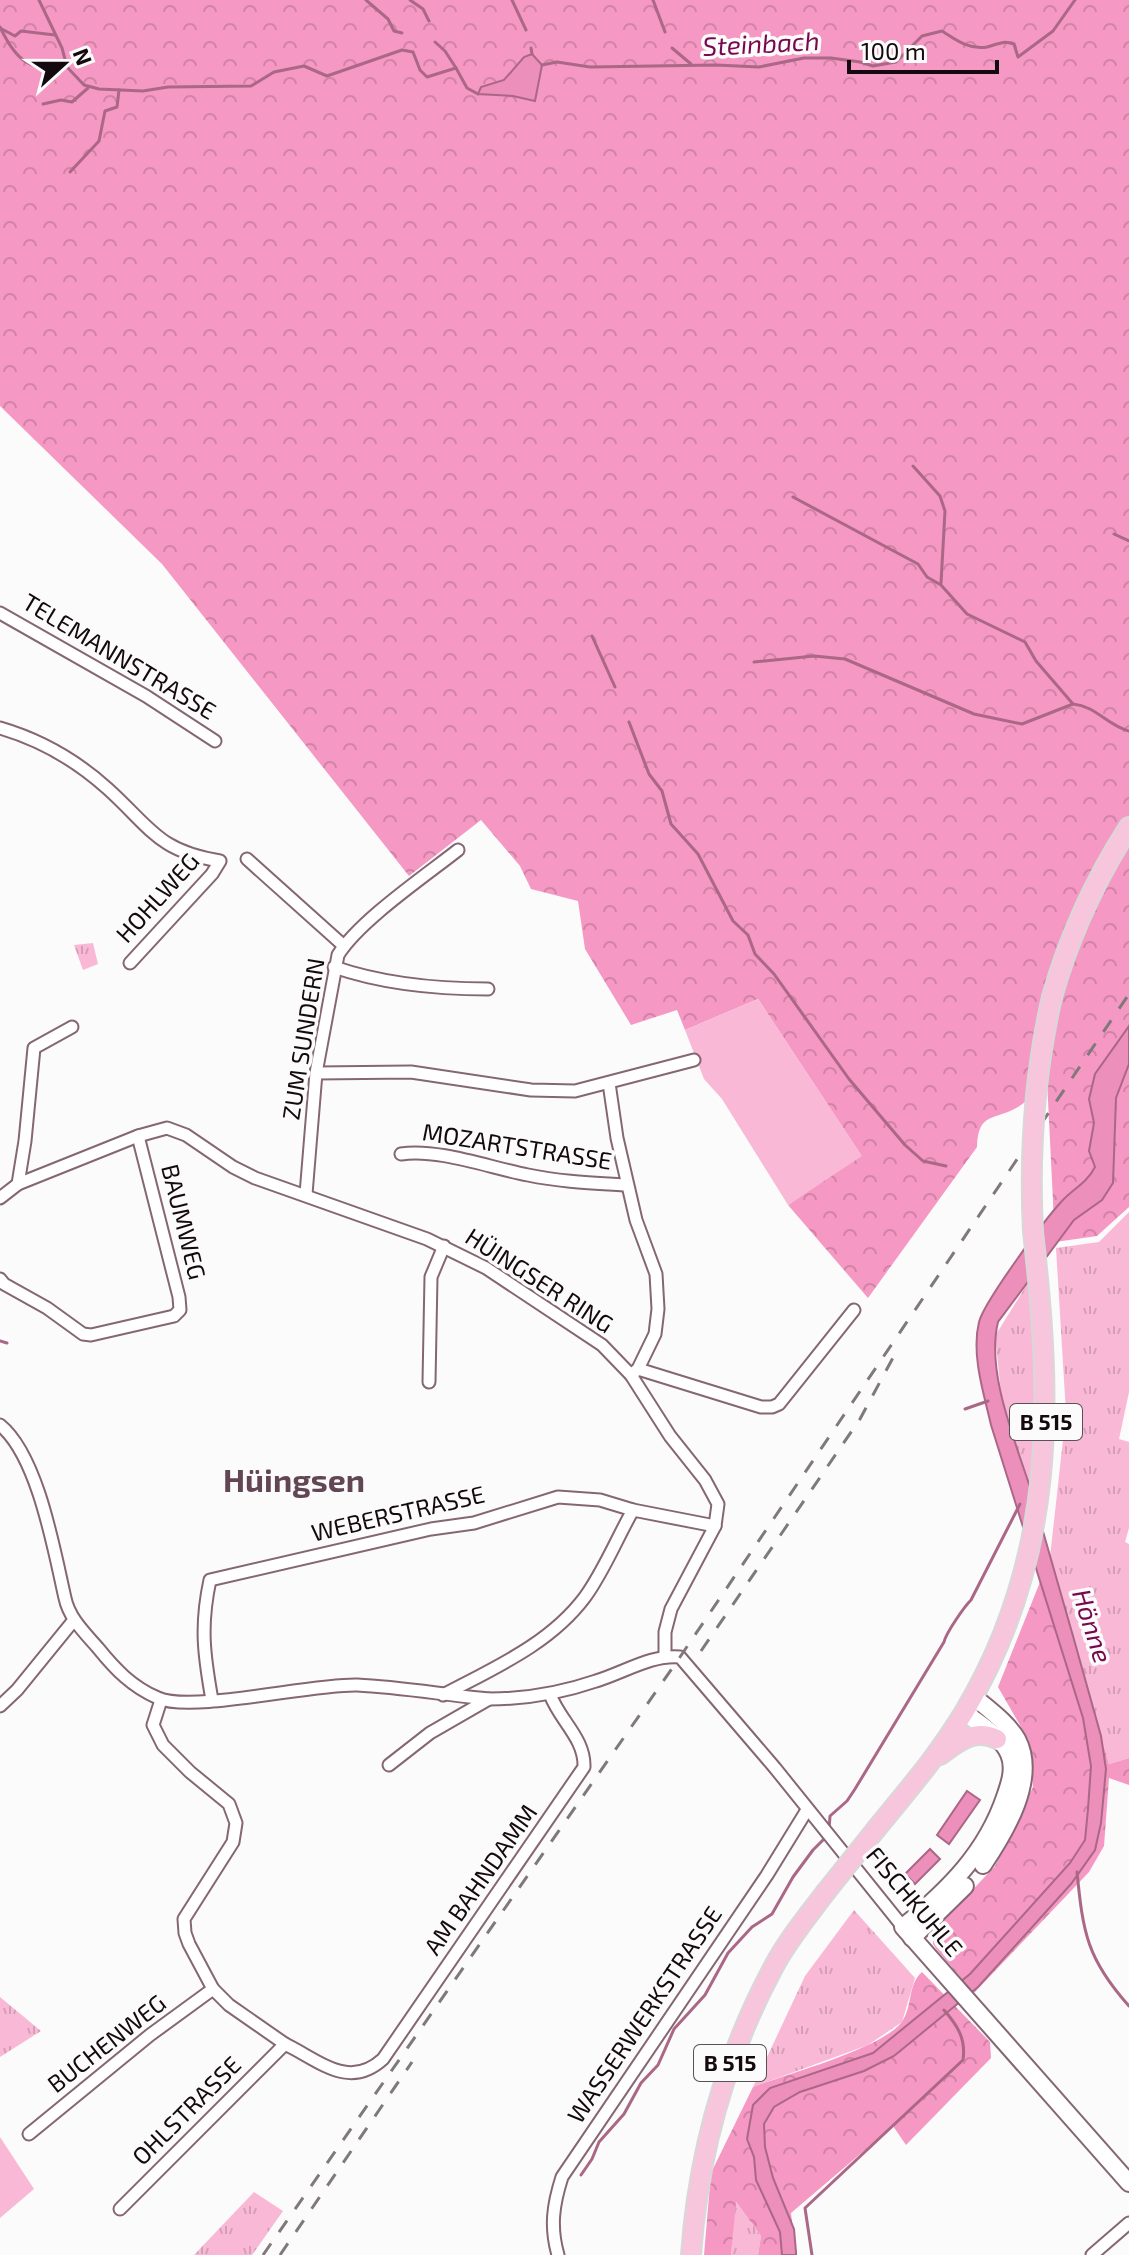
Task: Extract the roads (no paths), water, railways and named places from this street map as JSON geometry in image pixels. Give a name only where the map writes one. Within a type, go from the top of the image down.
[{"type":"main road","name":"B 515","points":[[691,2255],[702,2167],[723,2083],[774,1966],[825,1893],[928,1764],[968,1704],[1000,1637],[1031,1546],[1042,1473],[1046,1384],[1033,1232],[1032,1124],[1036,1077],[1062,962],[1076,926],[1129,827]]},
{"type":"main road","points":[[908,1933],[962,1874],[989,1834],[1012,1774],[1010,1755],[968,1704]]},
{"type":"main road","points":[[908,1933],[981,1867],[1003,1833],[1021,1787],[1024,1762],[1016,1739],[1002,1722],[968,1704]]},
{"type":"main road","name":"B 515","points":[[928,1764],[965,1738],[981,1734],[997,1739]]},
{"type":"main road","name":"FISCHKUHLE","points":[[908,1933],[1126,2176]]},
{"type":"street","name":"TELEMANNSTRASSE","points":[[0,613],[146,696],[215,741]]},
{"type":"street","name":"HOHLWEG","points":[[0,728],[38,742],[70,760],[107,788],[166,845],[191,857],[220,861],[212,874],[130,963]]},
{"type":"street","name":"ZUM SUNDERN","points":[[306,1194],[316,1073],[334,967],[344,946],[385,908],[458,850]]},
{"type":"street","points":[[247,859],[344,946]]},
{"type":"street","points":[[334,967],[399,983],[451,989],[488,989]]},
{"type":"street","points":[[18,1184],[34,1048],[72,1027]]},
{"type":"street","points":[[316,1073],[411,1072],[531,1090],[575,1091],[694,1060]]},
{"type":"street","name":"MOZARTSTRASSE","points":[[609,1083],[627,1185],[644,1246],[656,1274],[658,1297],[655,1334],[634,1372]]},
{"type":"street","name":"HÜINGSER RING","points":[[0,1198],[18,1184],[138,1136],[167,1128],[180,1132],[255,1178],[444,1246],[486,1268],[566,1320],[634,1372],[670,1436],[705,1480],[718,1504],[715,1526]]},
{"type":"street","name":"BAUMWEG","points":[[0,1279],[83,1334],[91,1335],[174,1316],[180,1310],[138,1136]]},
{"type":"street","name":"MOZARTSTRASSE","points":[[401,1154],[422,1152],[576,1183],[627,1185]]},
{"type":"street","points":[[429,1382],[431,1277],[444,1246]]},
{"type":"street","points":[[634,1372],[761,1407],[772,1407],[779,1404],[854,1310]]},
{"type":"street","points":[[0,1425],[11,1434],[26,1460],[74,1620],[119,1673],[161,1700],[212,1700],[355,1685],[512,1699],[550,1694],[596,1681],[665,1657],[665,1632],[671,1609],[715,1526]]},
{"type":"street","name":"WEBERSTRASSE","points":[[212,1700],[203,1641],[203,1610],[210,1580],[431,1529],[474,1523],[558,1497],[600,1500],[633,1510],[715,1526]]},
{"type":"street","points":[[443,1695],[525,1652],[563,1622],[587,1594],[633,1510]]},
{"type":"street","points":[[0,1706],[17,1690],[74,1620]]},
{"type":"street","name":"FISCHKUHLE","points":[[665,1657],[680,1657],[686,1662],[908,1933]]},
{"type":"street","name":"AM BAHNDAMM","points":[[285,2044],[341,2072],[356,2074],[370,2070],[383,2059],[584,1767],[583,1751],[556,1711],[550,1694]]},
{"type":"street","points":[[389,1765],[430,1733],[489,1699]]},
{"type":"street","points":[[161,1700],[153,1725],[163,1745],[229,1804],[236,1823],[233,1842],[226,1856],[184,1919],[189,1944],[213,1989],[229,2005],[285,2044]]},
{"type":"street","name":"WASSERWERKSTRASSE","points":[[558,2255],[552,2211],[562,2177],[767,1875],[807,1810]]},
{"type":"street","name":"BUCHENWEG","points":[[29,2134],[150,2035],[213,1989]]},
{"type":"street","name":"OHLSTRASSE","points":[[120,2209],[285,2044]]},
{"type":"street","points":[[1092,2255],[1129,2223]]},
{"type":"waterway","name":"Steinbach","points":[[39,0],[62,48],[67,67],[84,85],[99,89],[143,91],[168,87],[251,86],[274,72],[304,66],[327,76],[402,50],[413,52],[420,70],[427,77],[456,68],[467,88],[478,94]]},
{"type":"waterway","points":[[366,0],[388,19],[394,31],[402,33]]},
{"type":"waterway","points":[[410,0],[423,9],[429,21]]},
{"type":"waterway","points":[[512,0],[526,30]]},
{"type":"waterway","points":[[653,0],[665,32]]},
{"type":"waterway","name":"Steinbach","points":[[542,65],[557,62],[590,67],[759,67],[804,58],[831,58],[873,66],[896,62],[922,36],[942,31],[974,47],[1003,42],[1014,44],[1018,57],[1053,31],[1075,0]]},
{"type":"waterway","points":[[0,27],[12,48],[26,62],[43,68],[67,67]]},
{"type":"waterway","points":[[0,28],[15,36],[21,31],[55,35]]},
{"type":"waterway","points":[[435,42],[456,68]]},
{"type":"waterway","points":[[531,48],[532,54]]},
{"type":"waterway","points":[[672,48],[691,64]]},
{"type":"waterway","points":[[43,104],[61,100],[72,102],[88,88]]},
{"type":"waterway","points":[[70,172],[99,141],[105,111],[117,107],[119,90]]},
{"type":"waterway","points":[[913,466],[940,496],[945,511],[941,583]]},
{"type":"waterway","points":[[793,497],[918,564],[927,577],[941,585],[967,614],[1025,642],[1036,661],[1073,704],[1088,708],[1129,731]]},
{"type":"waterway","points":[[1114,534],[1129,541]]},
{"type":"waterway","points":[[592,636],[615,687]]},
{"type":"waterway","points":[[754,662],[814,656],[845,659],[974,714],[1022,724],[1073,704]]},
{"type":"waterway","points":[[629,722],[649,774],[662,791],[671,824],[698,854],[733,921],[748,935],[755,954],[774,974],[849,1079],[905,1145],[923,1161],[946,1166]]},
{"type":"waterway","points":[[0,1341],[7,1343]]},
{"type":"waterway","points":[[965,1409],[988,1401]]},
{"type":"waterway","points":[[829,1830],[830,1816],[855,1789],[971,1600],[1020,1504]]},
{"type":"waterway","points":[[581,2175],[599,2142],[624,2114],[641,2083],[658,2065],[674,2029],[705,1995],[728,1953],[752,1927],[772,1914],[793,1877],[826,1837]]},
{"type":"waterway","points":[[1077,1872],[1090,1944],[1104,1974],[1129,2006]]},
{"type":"waterway","points":[[812,2255],[805,2208],[963,2060],[960,2033],[944,2010]]},
{"type":"railway","points":[[263,2255],[680,1657],[1129,994]]},
{"type":"railway","points":[[701,1651],[860,1419],[895,1354]]},
{"type":"railway","points":[[280,2255],[412,2062]]},
{"type":"district","name":"Hüingsen","points":[[294,1481]]},
{"type":"water label","name":"Hönne","points":[[1092,1626]]}]
